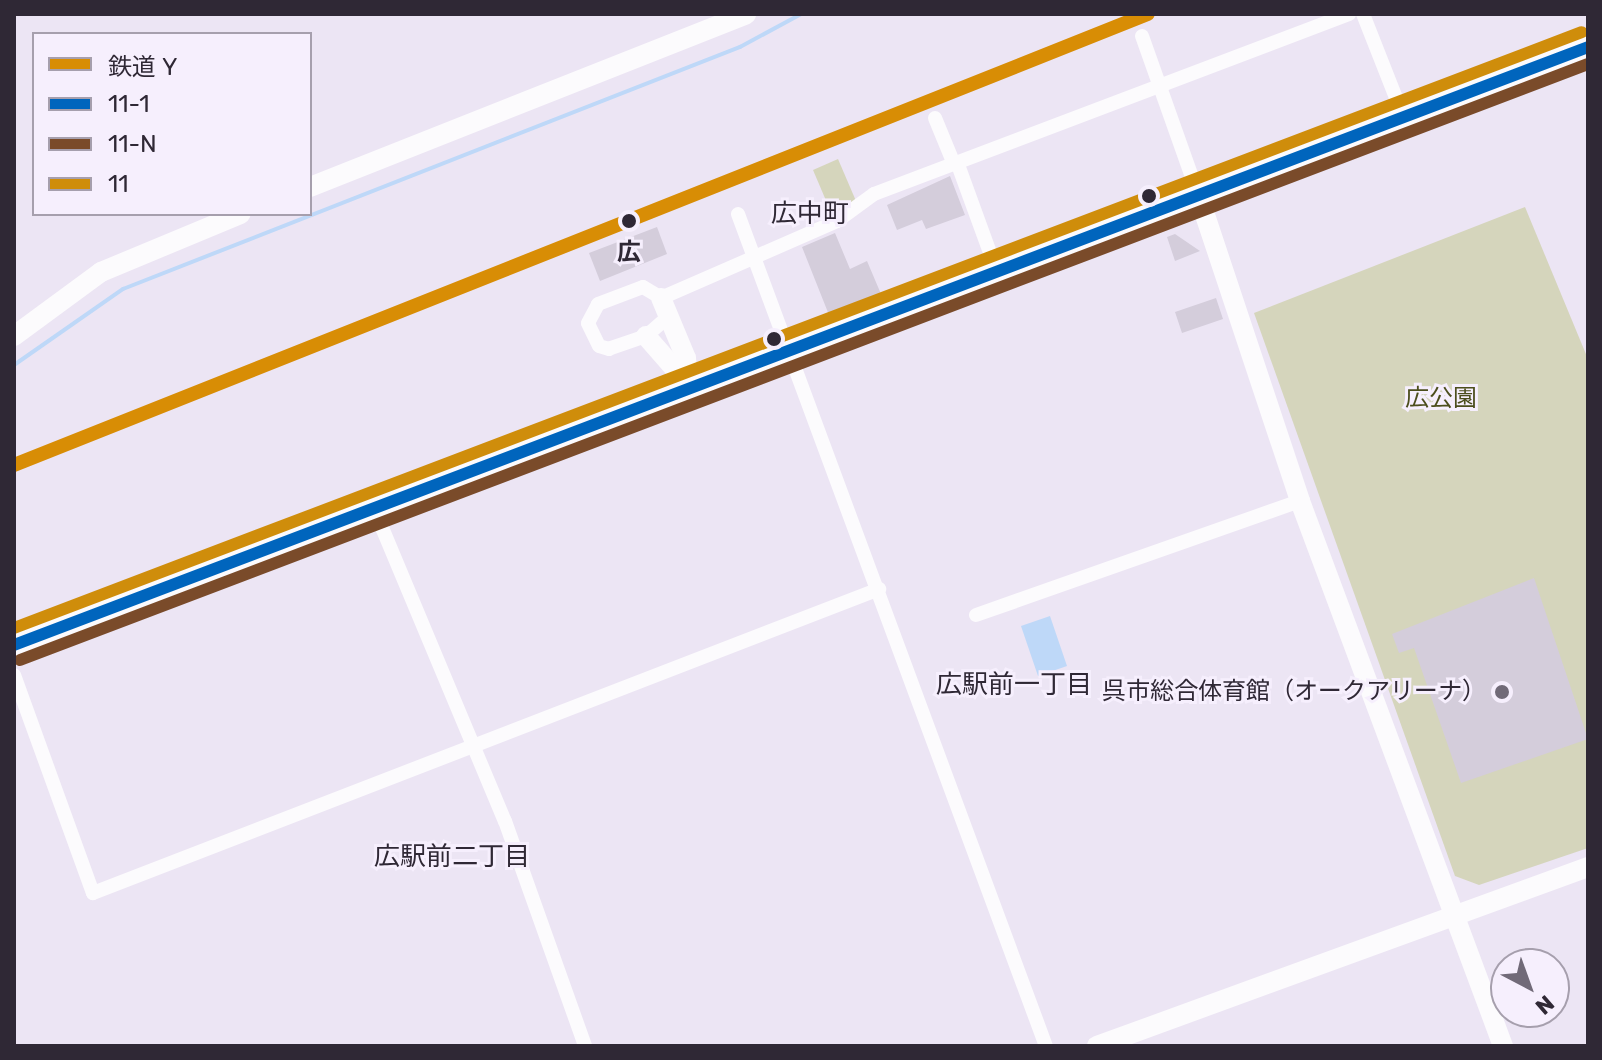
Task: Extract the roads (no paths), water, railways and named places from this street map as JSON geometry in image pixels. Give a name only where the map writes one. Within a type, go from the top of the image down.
[{"type":"highway","points":[[14,645],[688,384],[1199,197],[1588,47]]},
{"type":"street","points":[[312,186],[746,14]]},
{"type":"street","points":[[688,384],[686,358],[665,307],[643,287],[598,304],[590,315],[603,348],[646,336],[665,307],[837,221],[874,194],[1349,14]]},
{"type":"street","points":[[1363,14],[1404,118]]},
{"type":"street","points":[[1142,36],[1300,501],[1450,916],[1503,1046]]},
{"type":"street","points":[[935,118],[956,163],[997,272]]},
{"type":"street","points":[[738,214],[1046,1046]]},
{"type":"street","points":[[14,336],[101,272],[235,216]]},
{"type":"street","points":[[646,336],[688,384]]},
{"type":"street","points":[[976,615],[1300,501]]},
{"type":"street","points":[[373,506],[473,745],[585,1046]]},
{"type":"street","points":[[14,675],[93,893],[879,589]]},
{"type":"street","points":[[1097,1046],[1588,867]]},
{"type":"water","points":[[1050,616],[1067,666],[1038,676],[1021,626]]},
{"type":"waterway","points":[[312,215],[740,47],[801,14]]},
{"type":"waterway","points":[[14,365],[123,289],[309,216]]},
{"type":"rail line","name":"Y","points":[[14,465],[1148,14]]},
{"type":"place","name":"広","points":[[629,221]]},
{"type":"place","name":"呉市総合体育館（オークアリーナ）","points":[[1502,692]]},
{"type":"district","name":"広中町","points":[[810,214]]},
{"type":"district","name":"広駅前一丁目","points":[[1014,685]]},
{"type":"district","name":"広駅前二丁目","points":[[452,857]]},
{"type":"park label","name":"広公園","points":[[1441,399]]}]
